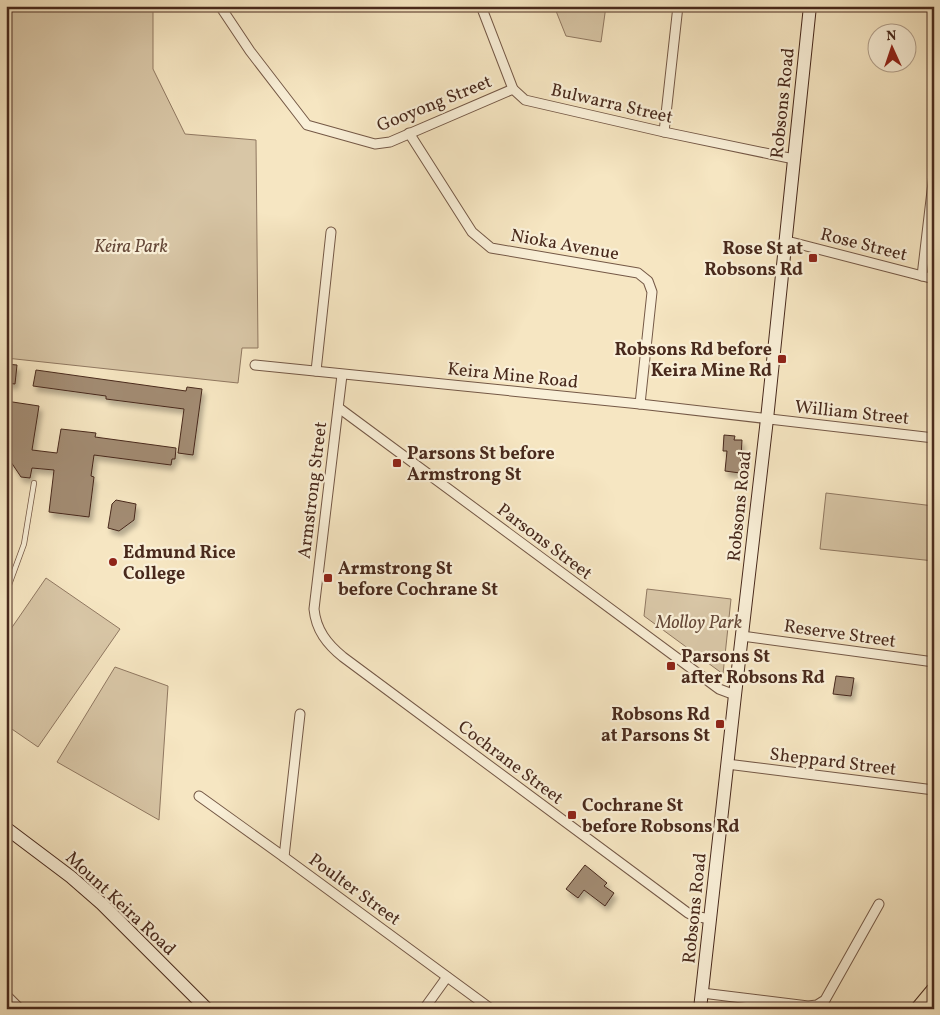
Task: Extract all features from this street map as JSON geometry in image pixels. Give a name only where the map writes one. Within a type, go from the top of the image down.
[{"type":"highway","points":[[919,1009],[934,993]]},
{"type":"highway","points":[[924,1009],[934,993]]},
{"type":"main road","name":"Robsons Road","points":[[700,1009],[787,241],[810,6]]},
{"type":"main road","name":"Mount Keira Road","points":[[6,828],[102,904],[207,1009]]},
{"type":"street","name":"Gooyong Street","points":[[220,6],[250,51],[307,125],[375,144],[390,142],[513,88]]},
{"type":"street","points":[[481,6],[513,88]]},
{"type":"street","points":[[664,132],[678,6]]},
{"type":"street","name":"Bulwarra Street","points":[[513,88],[525,100],[794,159]]},
{"type":"street","name":"Nioka Avenue","points":[[409,133],[472,232],[490,248],[638,273],[648,281],[652,292],[640,404]]},
{"type":"street","points":[[922,276],[934,174]]},
{"type":"street","points":[[316,371],[331,232]]},
{"type":"street","name":"Rose Street","points":[[787,241],[934,279]]},
{"type":"street","name":"Keira Mine Road","points":[[255,365],[640,404],[767,419]]},
{"type":"street","name":"Armstrong Street","points":[[314,609],[342,375]]},
{"type":"street","name":"Parsons Street","points":[[339,408],[719,690],[735,695]]},
{"type":"street","name":"William Street","points":[[767,419],[934,438]]},
{"type":"street","name":"Cochrane Street","points":[[314,609],[317,625],[321,633],[343,657],[688,913],[710,919]]},
{"type":"street","name":"Reserve Street","points":[[742,636],[934,662]]},
{"type":"street","points":[[284,857],[300,714]]},
{"type":"street","name":"Sheppard Street","points":[[727,764],[934,790]]},
{"type":"street","name":"Poulter Street","points":[[199,796],[490,1009]]},
{"type":"street","points":[[702,994],[817,1006],[825,1000],[879,904]]},
{"type":"street","points":[[424,1009],[447,977]]},
{"type":"street","points":[[6,995],[20,1009]]},
{"type":"lane","points":[[6,593],[24,544],[34,483]]},
{"type":"green space","name":"Keira Park","points":[[6,6],[153,6],[153,69],[185,134],[256,140],[258,348],[242,348],[238,383],[6,358]]},
{"type":"green space","points":[[554,6],[606,6],[601,42],[566,36]]},
{"type":"green space","points":[[826,493],[934,506],[934,561],[820,549]]},
{"type":"green space","points":[[46,578],[120,629],[38,747],[6,725],[6,636]]},
{"type":"green space","name":"Molloy Park","points":[[647,589],[731,599],[723,674],[644,616]]},
{"type":"green space","points":[[115,667],[168,686],[159,820],[57,762]]},
{"type":"building","points":[[6,364],[17,365],[15,384],[6,383]]},
{"type":"building","points":[[36,370],[186,391],[187,387],[202,389],[193,455],[178,453],[184,409],[106,399],[106,396],[33,386]]},
{"type":"building","points":[[6,401],[39,406],[32,450],[57,453],[61,429],[96,433],[95,437],[176,448],[175,459],[172,459],[171,465],[94,455],[91,476],[94,477],[89,517],[49,512],[54,470],[32,468],[30,478],[21,477],[11,462],[6,461]]},
{"type":"building","points":[[724,435],[735,436],[734,440],[742,440],[740,473],[725,471],[727,451],[723,451]]},
{"type":"building","points":[[116,500],[136,504],[134,520],[119,531],[108,528],[112,504]]},
{"type":"building","points":[[836,676],[854,678],[851,696],[833,694]]},
{"type":"building","points":[[585,865],[607,883],[604,886],[614,893],[605,906],[584,890],[578,898],[566,889]]},
{"type":"place","name":"Rose St at Robsons Rd","points":[[813,258]]},
{"type":"place","name":"Robsons Rd before Keira Mine Rd","points":[[782,359]]},
{"type":"place","name":"Parsons St before Armstrong St","points":[[397,463]]},
{"type":"place","name":"Edmund Rice College","points":[[113,562]]},
{"type":"place","name":"Armstrong St before Cochrane St","points":[[328,578]]},
{"type":"place","name":"Parsons St after Robsons Rd","points":[[671,666]]},
{"type":"place","name":"Robsons Rd at Parsons St","points":[[720,724]]},
{"type":"place","name":"Cochrane St before Robsons Rd","points":[[572,815]]}]
